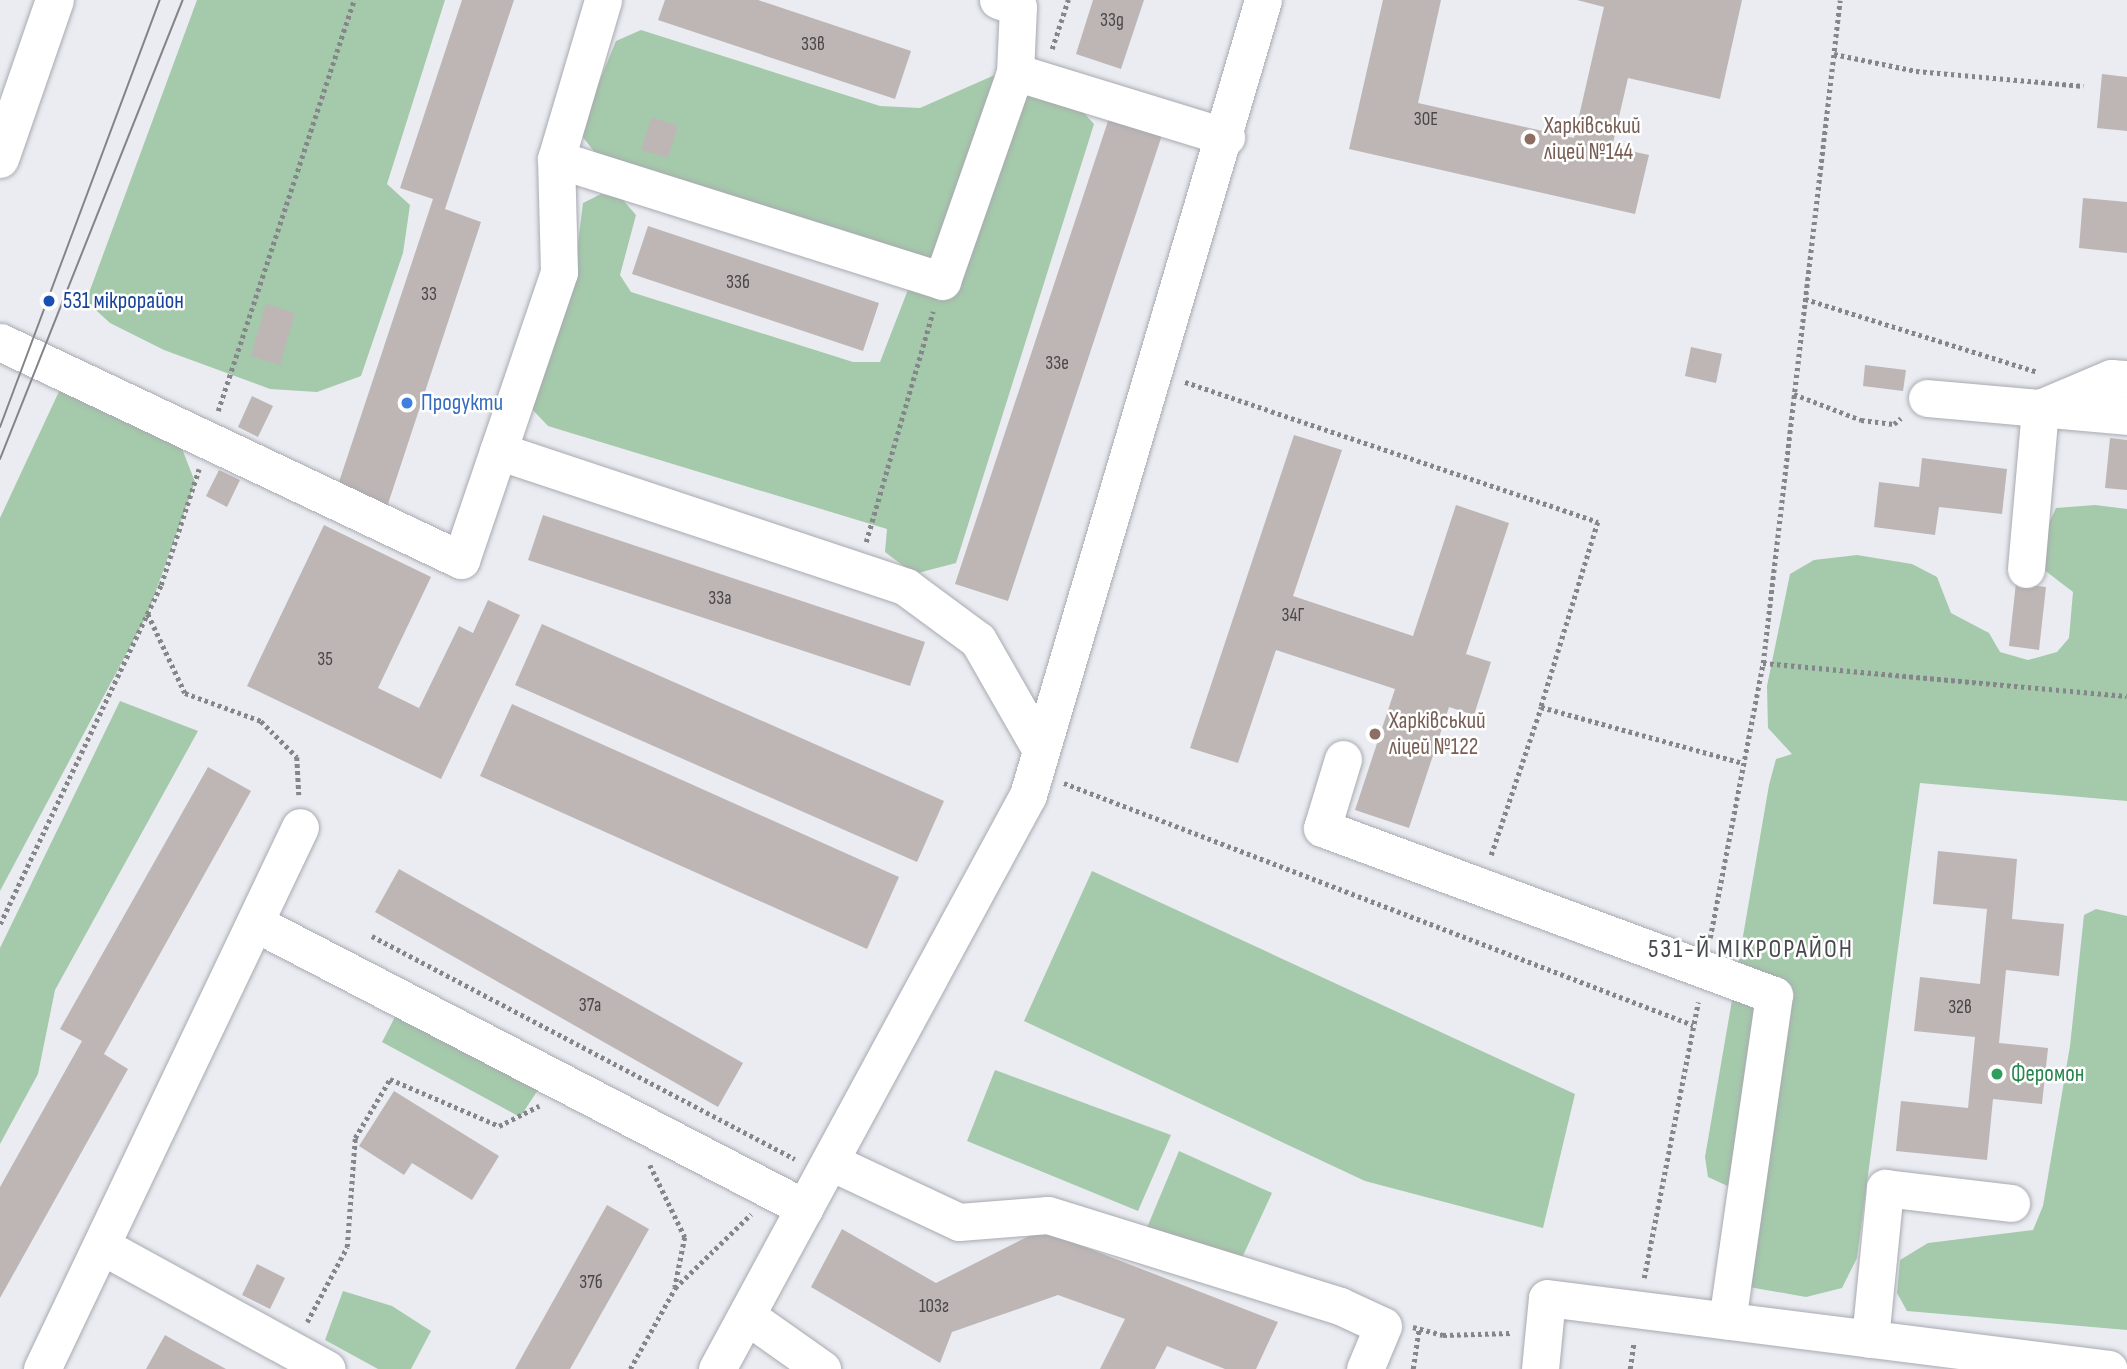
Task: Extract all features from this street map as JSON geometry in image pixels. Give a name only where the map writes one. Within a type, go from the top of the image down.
[{"type":"main road","points":[[0,159],[55,0]]},
{"type":"lane","points":[[0,342],[461,560],[559,272],[556,159],[603,0]]},
{"type":"lane","points":[[717,1369],[747,1316],[789,1200],[833,1163],[1028,794],[1226,137],[1263,0]]},
{"type":"lane","points":[[556,159],[942,281],[1028,76],[1012,2]]},
{"type":"lane","points":[[1028,76],[1226,137]]},
{"type":"lane","points":[[2053,402],[2111,378],[2127,379]]},
{"type":"lane","points":[[1927,398],[2053,402],[2127,416]]},
{"type":"lane","points":[[2026,569],[2053,402]]},
{"type":"lane","points":[[498,451],[906,587],[978,640],[1041,750]]},
{"type":"lane","points":[[1343,759],[1322,828],[1774,995],[1727,1321]]},
{"type":"lane","points":[[42,1369],[257,924],[300,827]]},
{"type":"lane","points":[[257,924],[789,1200]]},
{"type":"lane","points":[[833,1163],[959,1222],[1048,1215],[1340,1306],[1383,1326],[1365,1369]]},
{"type":"lane","points":[[1870,1339],[1885,1188],[2011,1203]]},
{"type":"lane","points":[[102,1246],[327,1369]]},
{"type":"lane","points":[[1540,1369],[1547,1298],[2109,1369]]},
{"type":"lane","points":[[747,1316],[822,1369]]},
{"type":"path","points":[[1028,76],[1068,0]]},
{"type":"path","points":[[1638,1309],[1763,663],[1840,0]]},
{"type":"path","points":[[1834,54],[1916,71],[2083,86]]},
{"type":"path","points":[[858,571],[942,281]]},
{"type":"path","points":[[1805,299],[2040,373],[2053,402]]},
{"type":"path","points":[[1185,382],[1598,522],[1541,707],[1480,886]]},
{"type":"path","points":[[1794,394],[1861,421],[1894,424],[1927,398]]},
{"type":"path","points":[[148,613],[185,693],[261,722],[297,757],[300,827]]},
{"type":"path","points":[[1763,663],[2127,696]]},
{"type":"path","points":[[1541,707],[1744,763]]},
{"type":"path","points":[[1053,793],[1059,781],[1693,1025]]},
{"type":"path","points":[[372,936],[796,1160],[833,1163]]},
{"type":"path","points":[[292,1350],[347,1247],[355,1138],[390,1079],[499,1126],[532,1114],[561,1082]]},
{"type":"path","points":[[625,1115],[685,1237],[675,1288],[630,1369]]},
{"type":"path","points":[[675,1288],[789,1200]]},
{"type":"path","points":[[1383,1326],[1389,1319],[1443,1335],[1544,1332]]},
{"type":"path","points":[[1412,1369],[1419,1328]]},
{"type":"green space","points":[[197,0],[445,0],[387,184],[410,205],[403,253],[361,376],[317,392],[270,389],[164,350],[110,323],[86,301]]},
{"type":"green space","points":[[641,30],[880,106],[920,108],[997,74],[1073,101],[1094,124],[956,563],[914,574],[885,552],[887,529],[548,426],[530,407],[575,268],[583,203],[601,194],[622,199],[636,215],[620,275],[631,292],[853,362],[880,362],[909,287],[596,154],[582,136],[595,92],[616,41]]},
{"type":"green space","points":[[62,385],[181,446],[195,482],[148,613],[0,891],[0,518]]},
{"type":"green space","points":[[2095,505],[2127,509],[2127,801],[1920,783],[1857,1258],[1842,1288],[1806,1297],[1749,1287],[1734,1189],[1708,1177],[1705,1157],[1769,785],[1776,759],[1792,754],[1768,728],[1767,686],[1790,574],[1814,560],[1857,555],[1912,564],[1937,577],[1951,613],[1989,633],[2000,652],[2028,660],[2057,652],[2069,638],[2073,592],[2043,569],[2046,529],[2056,508]]},
{"type":"green space","points":[[120,701],[198,731],[55,990],[38,1074],[0,1144],[0,948]]},
{"type":"green space","points":[[1092,871],[1575,1094],[1543,1228],[1365,1181],[1024,1021]]},
{"type":"green space","points":[[2096,909],[2127,916],[2127,1330],[1907,1311],[1897,1293],[1900,1260],[1928,1243],[2033,1230],[2043,1206],[2070,1046],[2084,915]]},
{"type":"green space","points":[[397,1013],[540,1087],[520,1117],[382,1042]]},
{"type":"green space","points":[[995,1070],[1171,1135],[1138,1211],[967,1141]]},
{"type":"green space","points":[[1179,1151],[1272,1193],[1241,1260],[1146,1230]]},
{"type":"green space","points":[[343,1291],[392,1306],[431,1331],[411,1369],[378,1369],[325,1340]]},
{"type":"building","points":[[462,0],[514,0],[445,209],[481,222],[387,507],[336,491],[433,199],[400,188]]},
{"type":"building","points":[[665,0],[758,0],[911,51],[895,99],[658,20]]},
{"type":"building","points":[[1093,0],[1144,0],[1121,69],[1076,54]]},
{"type":"building","points":[[1383,0],[1441,0],[1418,103],[1574,138],[1604,7],[1577,0],[1742,0],[1720,99],[1628,78],[1612,147],[1649,155],[1635,214],[1349,149]]},
{"type":"building","points":[[2102,74],[2127,77],[2127,131],[2097,128]]},
{"type":"building","points":[[652,117],[678,126],[668,158],[641,150]]},
{"type":"building","points":[[1109,118],[1162,135],[1008,601],[955,584]]},
{"type":"building","points":[[2083,198],[2127,202],[2127,253],[2079,248]]},
{"type":"building","points":[[648,226],[879,303],[863,351],[632,274]]},
{"type":"building","points":[[266,304],[295,313],[280,365],[251,356]]},
{"type":"building","points":[[1691,347],[1722,354],[1716,383],[1685,376]]},
{"type":"building","points":[[1865,365],[1906,370],[1903,391],[1863,386]]},
{"type":"building","points":[[252,396],[273,406],[258,437],[238,427]]},
{"type":"building","points":[[1294,435],[1342,450],[1293,596],[1413,636],[1456,505],[1509,523],[1466,654],[1491,662],[1474,715],[1449,707],[1409,828],[1355,810],[1395,689],[1276,650],[1238,763],[1190,748]]},
{"type":"building","points":[[2110,438],[2127,440],[2127,490],[2105,488]]},
{"type":"building","points":[[1922,458],[2007,469],[2002,514],[1939,507],[1935,535],[1874,527],[1879,482],[1919,487]]},
{"type":"building","points":[[219,470],[240,480],[227,507],[206,496]]},
{"type":"building","points":[[543,515],[925,642],[910,686],[528,560]]},
{"type":"building","points":[[324,525],[431,577],[378,688],[419,708],[459,626],[473,633],[488,600],[520,615],[441,779],[247,686]]},
{"type":"building","points":[[2016,583],[2046,587],[2039,650],[2009,646]]},
{"type":"building","points":[[542,624],[944,801],[917,862],[515,685]]},
{"type":"building","points":[[512,704],[899,877],[867,949],[480,776]]},
{"type":"building","points":[[208,767],[251,791],[104,1054],[128,1069],[0,1298],[0,1187],[82,1041],[60,1029]]},
{"type":"building","points":[[1938,851],[2017,859],[2012,919],[2064,924],[2059,976],[2006,970],[1999,1043],[2048,1048],[2042,1104],[1993,1099],[1987,1160],[1896,1151],[1901,1101],[1968,1108],[1975,1037],[1914,1031],[1920,977],[1980,984],[1987,909],[1933,904]]},
{"type":"building","points":[[399,869],[743,1063],[718,1107],[375,912]]},
{"type":"building","points":[[394,1091],[499,1156],[472,1200],[412,1163],[404,1175],[359,1146]]},
{"type":"building","points":[[607,1205],[649,1229],[635,1254],[570,1369],[515,1369]]},
{"type":"building","points":[[842,1229],[936,1283],[1041,1230],[1278,1322],[1256,1369],[1225,1369],[1167,1346],[1155,1369],[1100,1369],[1125,1319],[1058,1295],[952,1332],[940,1363],[811,1287]]},
{"type":"building","points":[[257,1264],[285,1278],[270,1309],[242,1295]]},
{"type":"building","points":[[165,1335],[193,1351],[226,1369],[146,1369]]},
{"type":"tram line","points":[[0,427],[160,0]]},
{"type":"tram line","points":[[0,459],[183,0]]},
{"type":"place","name":"Харківський ліцей №144","points":[[1530,139]]},
{"type":"place","name":"531 мікрорайон","points":[[49,301]]},
{"type":"place","name":"Продукти","points":[[407,403]]},
{"type":"place","name":"Харківський ліцей №122","points":[[1375,734]]},
{"type":"place","name":"Феромон","points":[[1997,1074]]},
{"type":"district","name":"531-Й МІКРОРАЙОН","points":[[1751,950]]}]
